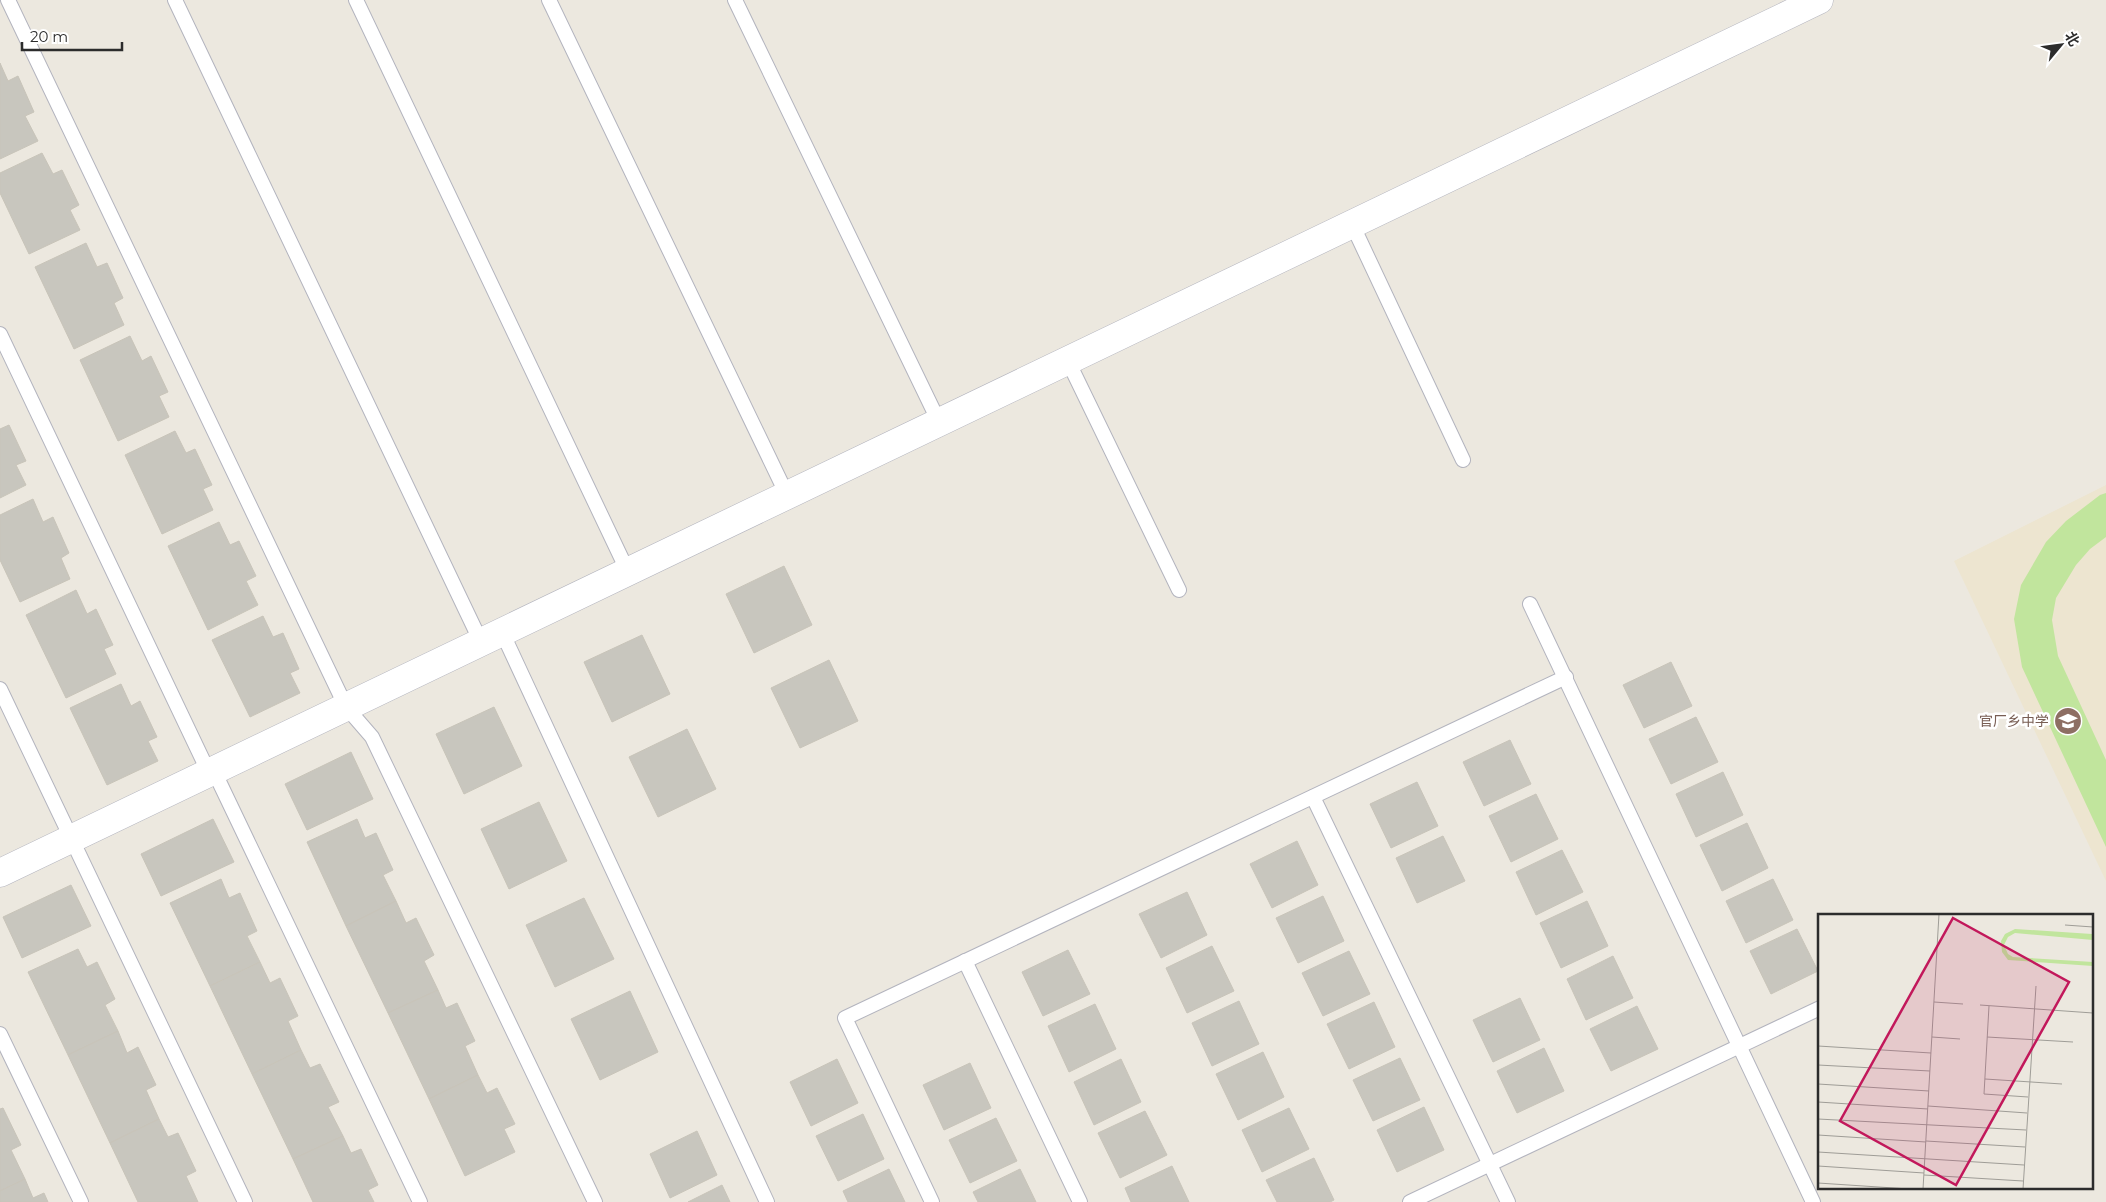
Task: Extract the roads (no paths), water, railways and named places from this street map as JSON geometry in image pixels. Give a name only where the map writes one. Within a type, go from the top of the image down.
[{"type":"street","points":[[0,873],[1819,0]]},
{"type":"lane","points":[[8,0],[346,707],[372,737],[595,1202]]},
{"type":"lane","points":[[175,0],[492,637],[767,1202]]},
{"type":"lane","points":[[356,0],[628,572]]},
{"type":"lane","points":[[549,0],[788,495]]},
{"type":"lane","points":[[735,0],[939,422]]},
{"type":"lane","points":[[1352,224],[1463,460]]},
{"type":"lane","points":[[0,334],[420,1202]]},
{"type":"lane","points":[[1068,360],[1179,590]]},
{"type":"lane","points":[[1530,604],[1813,1202]]},
{"type":"lane","points":[[932,1202],[845,1018],[1566,677]]},
{"type":"lane","points":[[0,688],[245,1202]]},
{"type":"lane","points":[[1313,797],[1508,1202]]},
{"type":"lane","points":[[965,961],[1080,1202]]},
{"type":"lane","points":[[1410,1202],[1818,1009]]},
{"type":"lane","points":[[0,1034],[81,1202]]},
{"type":"place","name":"官厂乡中学","points":[[2068,721]]}]
